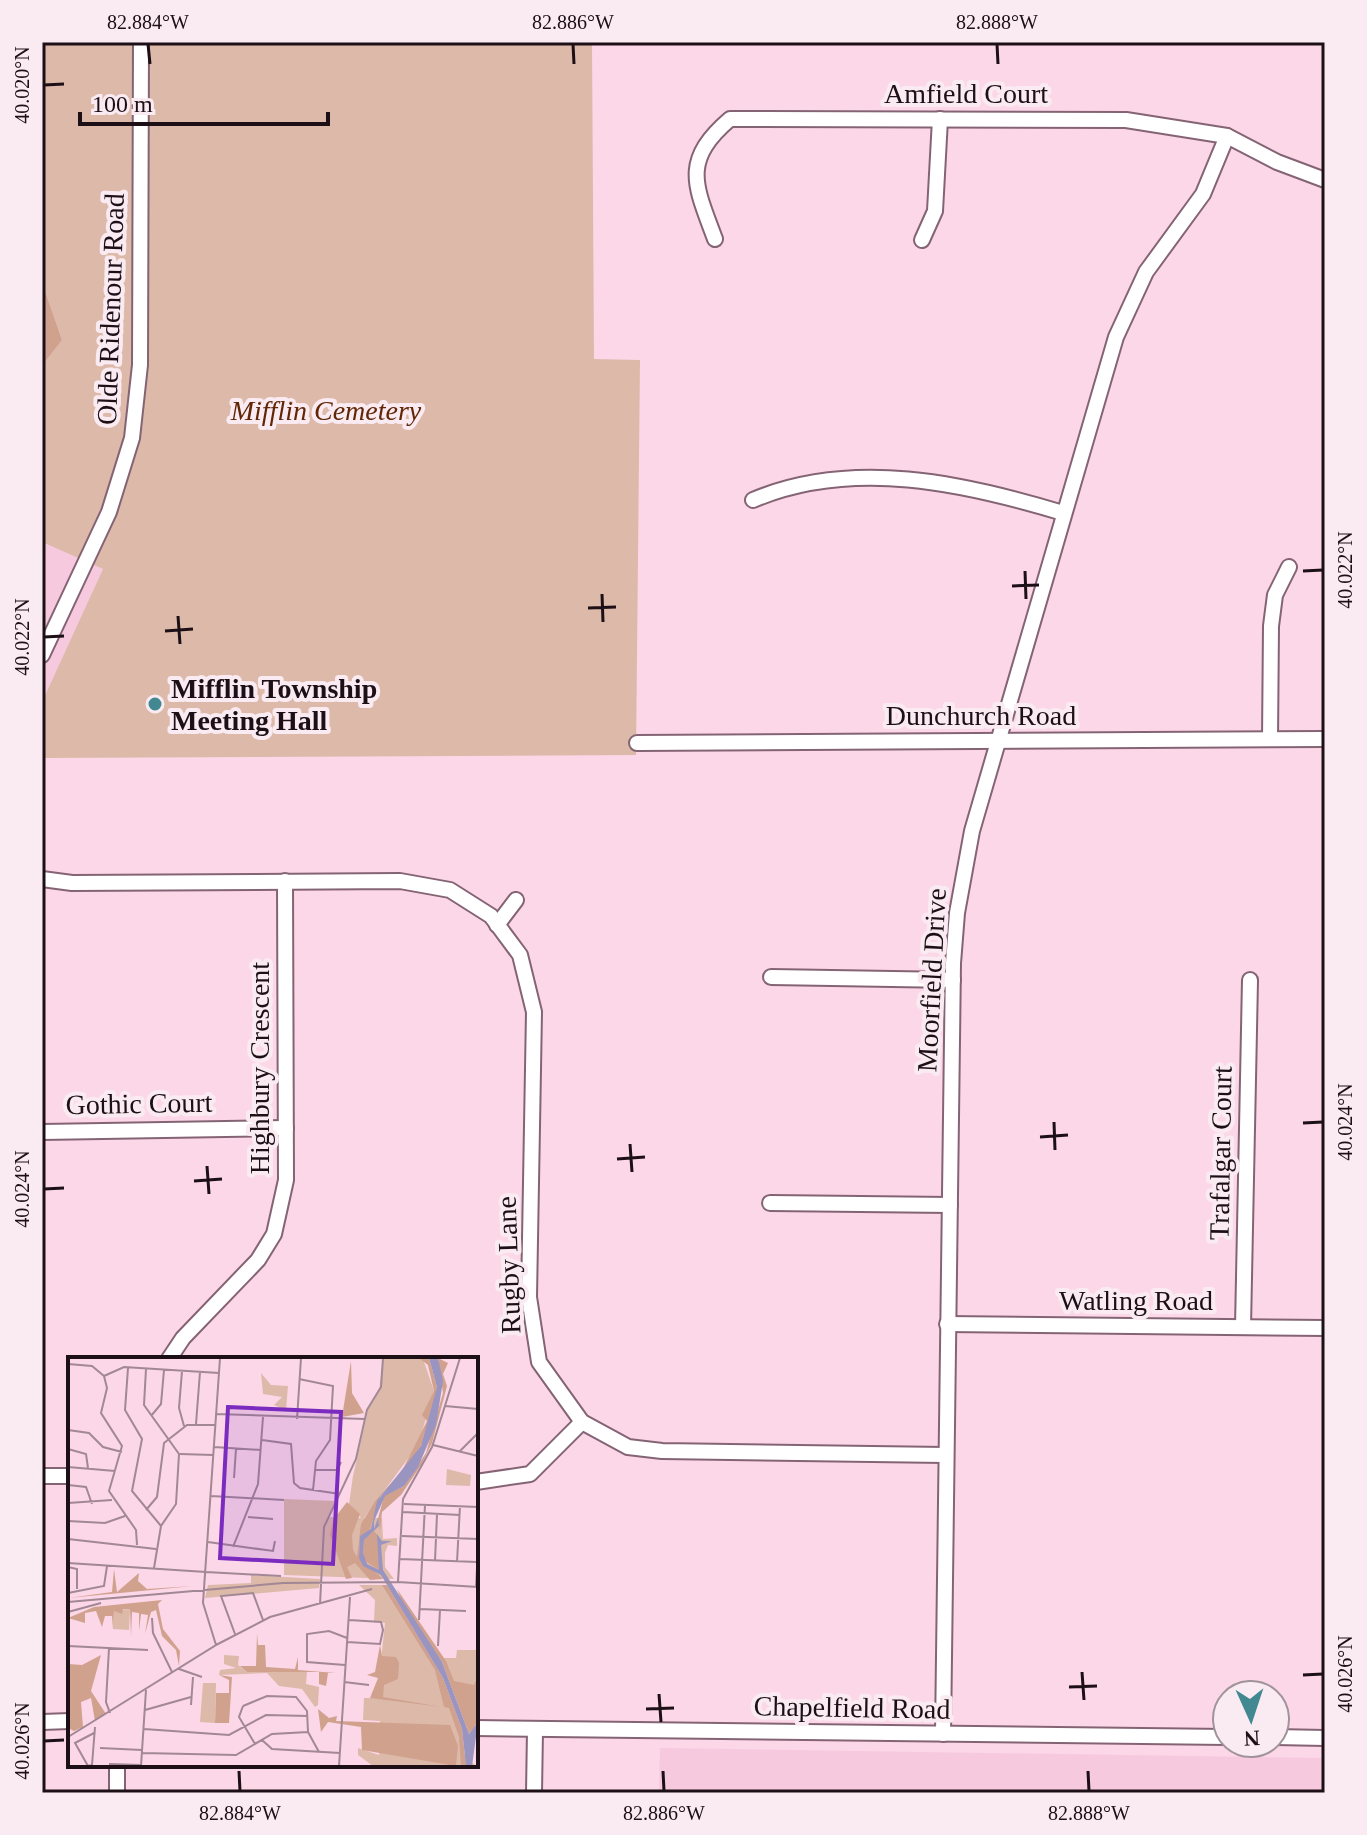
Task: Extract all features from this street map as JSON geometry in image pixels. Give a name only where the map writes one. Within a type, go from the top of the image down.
[{"type":"street","name":"Olde Ridenour Road","points":[[42,655],[109,512],[132,438],[140,365],[141,42]]},
{"type":"street","name":"Amfield Court","points":[[715,239],[699,194],[696,166],[707,139],[730,119],[1126,120],[1227,136],[1277,162],[1325,180]]},
{"type":"street","points":[[922,240],[935,211],[940,119]]},
{"type":"street","name":"Moorfield Drive","points":[[943,1734],[953,980],[957,913],[969,845],[996,741],[1116,337],[1146,272],[1203,194],[1227,136]]},
{"type":"street","points":[[753,500],[814,480],[913,479],[1001,494],[1063,513]]},
{"type":"street","points":[[1270,739],[1271,626],[1275,595],[1289,567]]},
{"type":"street","name":"Dunchurch Road","points":[[637,743],[1325,739]]},
{"type":"street","name":"Rugby Lane","points":[[42,879],[72,883],[400,881],[450,890],[491,916],[520,955],[534,1012],[529,1297],[539,1362],[582,1422],[628,1447],[662,1451],[945,1455]]},
{"type":"street","name":"Highbury Crescent","points":[[170,1357],[270,1242],[286,1180],[285,881]]},
{"type":"street","points":[[497,925],[516,900]]},
{"type":"street","points":[[771,977],[953,980]]},
{"type":"street","name":"Trafalgar Court","points":[[1243,1327],[1250,980]]},
{"type":"street","name":"Gothic Court","points":[[42,1132],[286,1128]]},
{"type":"street","points":[[770,1203],[950,1205]]},
{"type":"street","name":"Watling Road","points":[[947,1324],[1325,1328]]},
{"type":"street","points":[[478,1482],[530,1474],[582,1422]]},
{"type":"street","points":[[42,1476],[68,1476]]},
{"type":"street","points":[[42,1722],[68,1721]]},
{"type":"street","name":"Chapelfield Road","points":[[478,1728],[1211,1737]]},
{"type":"street","points":[[534,1793],[535,1730]]},
{"type":"street","points":[[1291,1737],[1325,1738]]},
{"type":"street","points":[[117,1767],[117,1793]]},
{"type":"shaded area","points":[[42,282],[62,340],[42,366]]},
{"type":"shaded area","points":[[42,542],[103,569],[42,702]]},
{"type":"shaded area","points":[[660,1748],[1211,1756],[1211,1759],[1325,1758],[1325,1793],[659,1793]]},
{"type":"green space","name":"Mifflin Cemetery","points":[[42,42],[592,42],[594,359],[640,360],[636,755],[42,758],[42,702],[103,569],[42,542],[42,366],[62,340],[42,282]]},
{"type":"place","name":"Mifflin Township Meeting Hall","points":[[155,704]]}]
